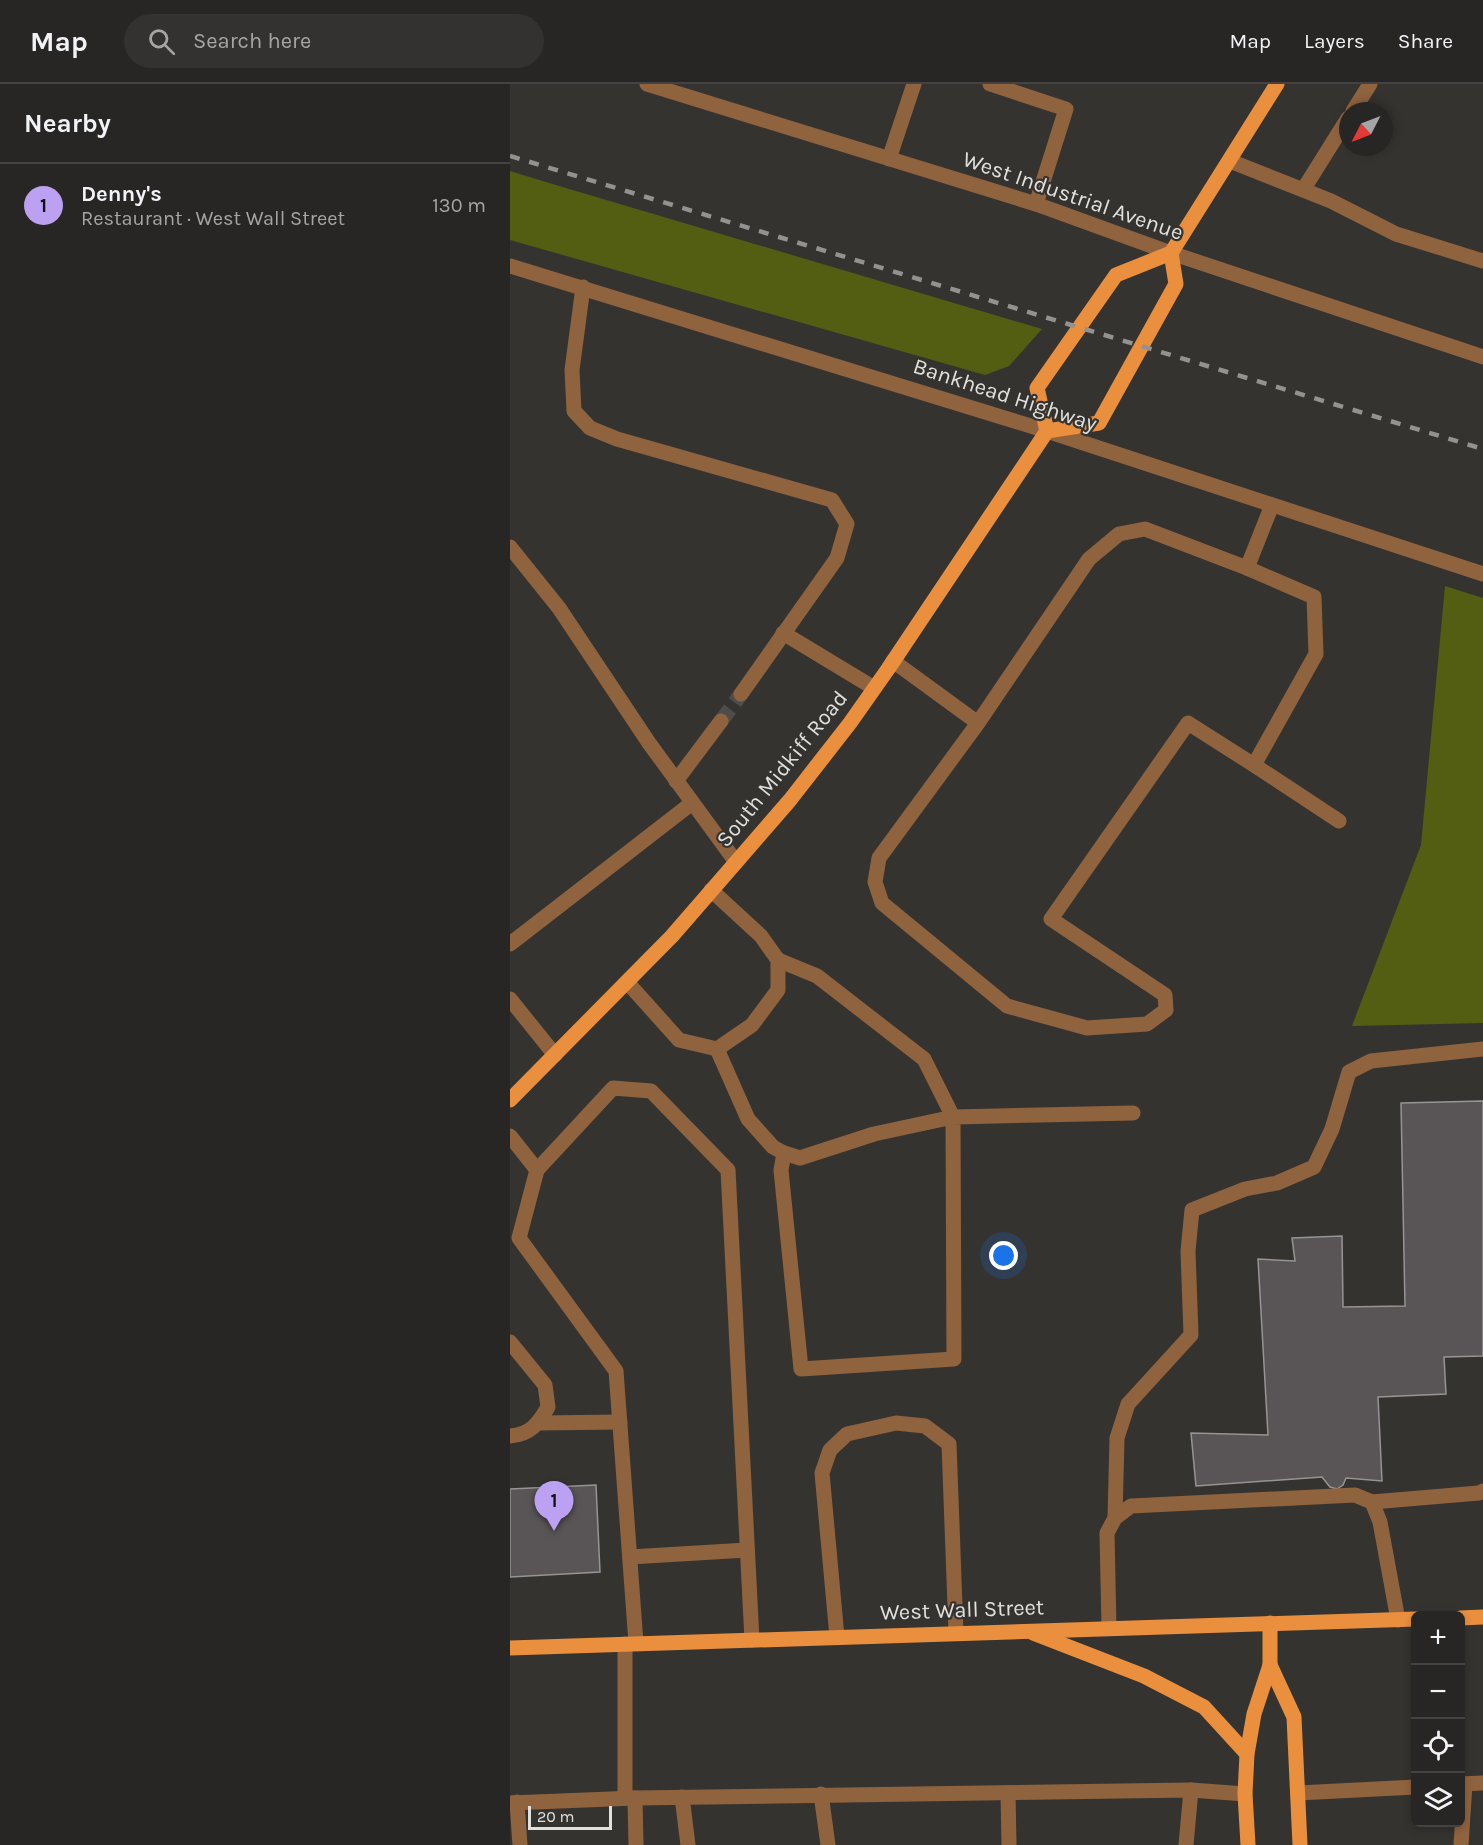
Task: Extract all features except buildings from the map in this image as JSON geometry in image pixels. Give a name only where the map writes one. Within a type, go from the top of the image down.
[{"type":"main road","points":[[1171,253],[1176,284],[1099,423],[1047,431],[1036,388],[1116,275],[1171,253],[1277,84]]},
{"type":"main road","name":"South Midkiff Road","points":[[510,1100],[672,936],[790,800],[850,723],[1047,431]]},
{"type":"main road","points":[[1465,1618],[1483,1617]]},
{"type":"main road","name":"West Wall Street","points":[[510,1648],[1411,1619]]},
{"type":"main road","points":[[1248,1845],[1245,1794],[1247,1754],[1254,1713],[1270,1665],[1270,1623]]},
{"type":"main road","points":[[1027,1631],[1144,1676],[1204,1707],[1247,1754]]},
{"type":"main road","points":[[1270,1665],[1294,1717],[1300,1845]]},
{"type":"street","name":"West Industrial Avenue","points":[[647,84],[1036,204],[1171,253],[1483,357]]},
{"type":"street","points":[[889,159],[914,84]]},
{"type":"street","points":[[990,84],[1066,109],[1036,204]]},
{"type":"street","points":[[1359,102],[1370,84]]},
{"type":"street","points":[[1303,190],[1339,132]]},
{"type":"street","points":[[1230,160],[1303,190],[1396,234],[1483,261]]},
{"type":"street","name":"Bankhead Highway","points":[[510,266],[1047,431],[1483,574]]},
{"type":"street","points":[[583,287],[572,370],[574,411],[590,428],[617,440],[832,500],[847,524],[837,558],[741,694]]},
{"type":"street","points":[[1247,568],[1272,505]]},
{"type":"street","points":[[1254,765],[1316,654],[1314,597],[1247,568],[1145,529],[1119,534],[1089,559],[978,723],[879,858],[875,882],[882,903],[1007,1006],[1087,1028],[1147,1024],[1166,1010],[1165,995],[1051,919],[1188,723],[1339,821]]},
{"type":"street","points":[[510,547],[559,608],[676,781],[736,862]]},
{"type":"street","points":[[783,633],[874,688]]},
{"type":"street","points":[[893,661],[978,723]]},
{"type":"street","points":[[676,781],[721,721]]},
{"type":"street","points":[[510,944],[692,803]]},
{"type":"street","points":[[711,890],[761,936],[778,960],[817,976],[924,1059],[953,1117],[954,1359],[801,1369],[782,1170],[784,1153]]},
{"type":"street","points":[[627,982],[679,1040],[717,1049],[752,1025],[778,990],[778,960]]},
{"type":"street","points":[[510,999],[555,1055]]},
{"type":"street","points":[[1115,1518],[1117,1438],[1128,1404],[1191,1335],[1188,1251],[1192,1210],[1245,1189],[1278,1183],[1314,1167],[1332,1129],[1349,1072],[1371,1062],[1483,1048]]},
{"type":"street","points":[[717,1049],[748,1119],[773,1147],[800,1158],[874,1134],[953,1117],[1133,1113]]},
{"type":"street","points":[[636,1845],[630,1798],[630,1557],[616,1371],[519,1238],[537,1170],[613,1088],[651,1091],[728,1170],[752,1640]]},
{"type":"street","points":[[510,1136],[537,1170]]},
{"type":"street","points":[[510,1342],[544,1385],[548,1407],[538,1424],[523,1436],[510,1436]]},
{"type":"street","points":[[538,1424],[620,1422]]},
{"type":"street","points":[[837,1637],[822,1473],[830,1450],[847,1434],[896,1423],[925,1426],[949,1444],[956,1633]]},
{"type":"street","points":[[1109,1628],[1107,1533],[1115,1518],[1131,1506],[1355,1495],[1372,1502],[1483,1491]]},
{"type":"street","points":[[1372,1502],[1380,1522],[1398,1620]]},
{"type":"street","points":[[630,1557],[747,1550]]},
{"type":"street","points":[[1465,1784],[1483,1783]]},
{"type":"street","points":[[1298,1793],[1411,1787]]},
{"type":"street","points":[[1186,1845],[1191,1790]]},
{"type":"street","points":[[520,1845],[514,1802],[821,1794],[1191,1790],[1245,1794]]},
{"type":"street","points":[[1008,1793],[1009,1845]]},
{"type":"street","points":[[821,1794],[828,1845]]},
{"type":"street","points":[[682,1797],[688,1845]]},
{"type":"street","points":[[1461,1845],[1462,1827]]},
{"type":"green space","points":[[510,171],[1042,329],[1009,366],[985,375],[510,240]]},
{"type":"green space","points":[[1445,586],[1483,598],[1483,1023],[1352,1026],[1421,845]]},
{"type":"tunnel","points":[[721,721],[741,694]]},
{"type":"railway","points":[[510,156],[1483,449]]},
{"type":"place","name":"Denny's","points":[[554,1531]]}]
